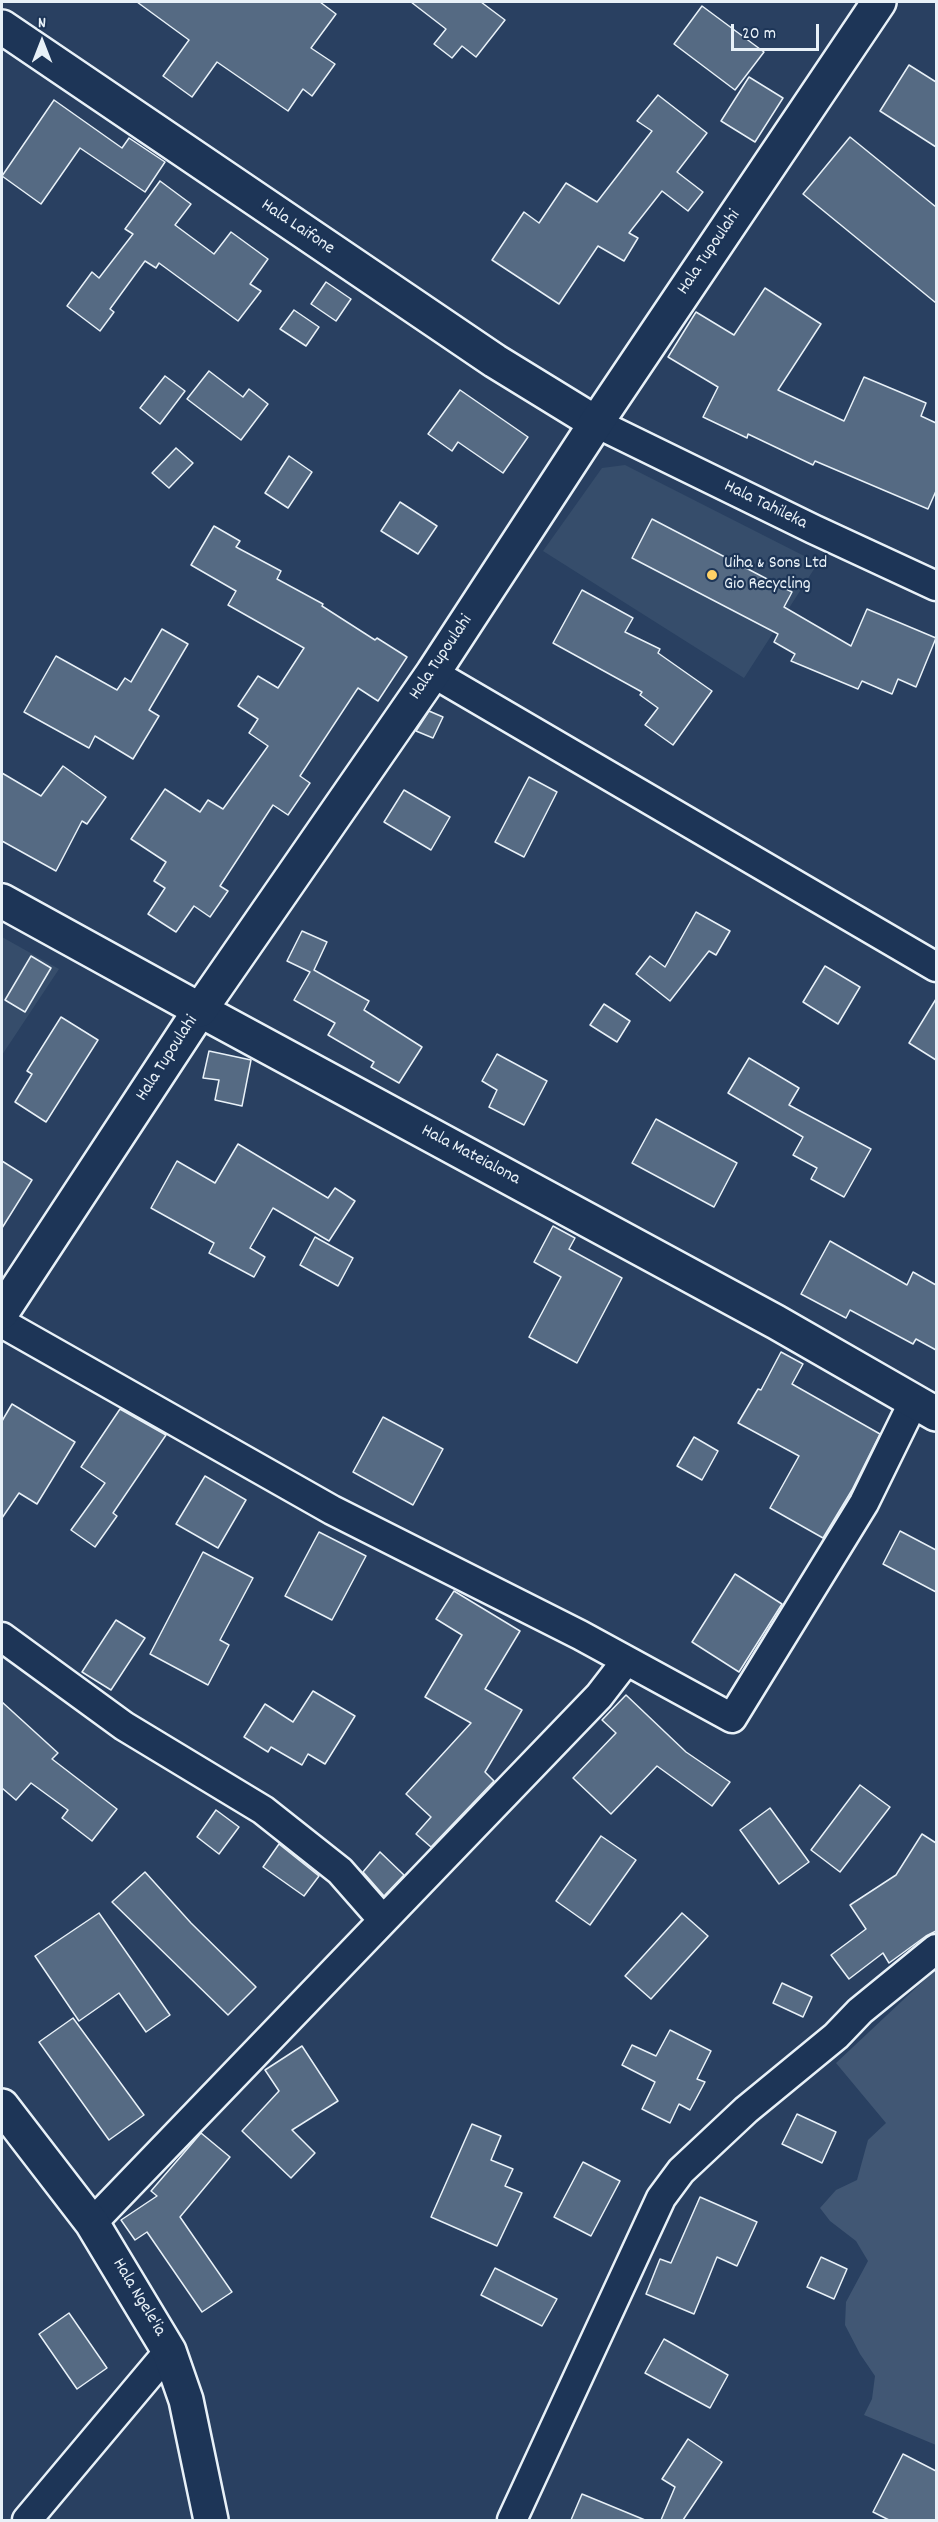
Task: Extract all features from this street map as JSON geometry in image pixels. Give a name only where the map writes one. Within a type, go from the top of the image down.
[{"type":"street","name":"Hala Tupoulahi","points":[[2,1312],[200,1010],[433,673],[596,423],[879,2]]},
{"type":"street","name":"Hala Laifone","points":[[2,27],[495,361],[596,423]]},
{"type":"street","name":"Hala Tahileka","points":[[596,423],[936,586]]},
{"type":"street","points":[[433,673],[936,967]]},
{"type":"street","name":"Hala Mateialona","points":[[2,901],[776,1322],[925,1407]]},
{"type":"street","points":[[2,1323],[332,1510],[580,1635],[732,1718],[925,1407]]},
{"type":"street","points":[[2,1637],[124,1726],[263,1810],[340,1871],[383,1920]]},
{"type":"street","points":[[93,2223],[599,1696],[626,1661]]},
{"type":"street","points":[[512,2520],[661,2198],[681,2171],[746,2110],[836,2036],[860,2011],[936,1948]]},
{"type":"street","name":"Hala Ngele'ia","points":[[2,2106],[93,2223],[169,2351],[186,2400],[211,2520]]},
{"type":"street","points":[[27,2520],[169,2351]]},
{"type":"shaded area","points":[[625,465],[818,563],[744,678],[543,551],[602,468]]},
{"type":"shaded area","points":[[2,937],[59,969],[2,1055]]},
{"type":"shaded area","points":[[936,1969],[936,2445],[864,2415],[872,2399],[875,2376],[845,2325],[846,2302],[868,2261],[856,2241],[830,2221],[820,2208],[836,2190],[857,2180],[868,2140],[886,2123],[836,2063]]},
{"type":"building","points":[[137,2],[320,2],[336,14],[311,48],[335,64],[312,96],[303,89],[288,111],[217,62],[192,97],[163,76],[189,40]]},
{"type":"building","points":[[411,2],[481,2],[505,20],[476,57],[462,46],[452,58],[434,44],[446,29]]},
{"type":"building","points":[[702,6],[764,52],[735,90],[674,44]]},
{"type":"building","points":[[909,65],[936,82],[936,147],[880,111]]},
{"type":"building","points":[[749,77],[783,98],[755,142],[721,121]]},
{"type":"building","points":[[658,95],[707,133],[677,172],[703,192],[688,211],[662,191],[629,233],[638,238],[624,261],[598,246],[559,304],[492,260],[524,212],[539,223],[566,183],[597,202],[652,131],[637,121]]},
{"type":"building","points":[[54,100],[122,148],[129,138],[165,162],[145,192],[80,148],[41,204],[2,176]]},
{"type":"building","points":[[850,137],[936,207],[936,303],[803,194]]},
{"type":"building","points":[[160,181],[191,204],[175,225],[214,254],[231,232],[268,259],[250,284],[261,291],[238,321],[159,263],[156,268],[145,261],[110,309],[114,312],[100,331],[67,306],[92,272],[99,278],[133,234],[125,229]]},
{"type":"building","points":[[326,282],[351,299],[336,321],[311,304]]},
{"type":"building","points":[[765,288],[821,324],[778,390],[844,421],[864,377],[926,403],[921,416],[936,423],[936,491],[928,509],[815,461],[813,465],[748,434],[747,438],[703,417],[718,387],[668,357],[696,312],[734,335]]},
{"type":"building","points":[[294,310],[319,327],[306,346],[280,329]]},
{"type":"building","points":[[209,371],[243,397],[249,389],[268,404],[241,440],[187,399]]},
{"type":"building","points":[[165,376],[185,391],[160,424],[140,408]]},
{"type":"building","points":[[460,390],[528,437],[503,473],[458,442],[452,451],[428,434]]},
{"type":"building","points":[[176,448],[193,463],[169,488],[152,473]]},
{"type":"building","points":[[289,456],[312,472],[288,508],[265,493]]},
{"type":"building","points":[[400,502],[437,526],[418,554],[381,531]]},
{"type":"building","points":[[652,519],[792,592],[784,607],[851,646],[867,609],[936,638],[916,687],[898,679],[892,694],[862,681],[858,689],[791,661],[795,654],[774,642],[778,634],[632,558]]},
{"type":"building","points":[[214,526],[240,541],[236,547],[281,571],[277,579],[323,604],[322,606],[375,640],[377,638],[407,657],[378,701],[358,688],[300,776],[310,783],[288,815],[273,805],[220,886],[228,891],[210,917],[194,906],[176,932],[148,914],[165,888],[154,881],[166,862],[131,839],[165,789],[200,812],[208,800],[223,809],[268,746],[249,733],[258,719],[238,706],[258,676],[278,688],[304,648],[228,605],[236,591],[191,565]]},
{"type":"building","points":[[582,590],[633,618],[625,632],[660,649],[658,653],[712,691],[673,745],[645,725],[658,708],[640,695],[642,692],[553,643]]},
{"type":"building","points":[[162,629],[188,644],[149,710],[159,716],[133,759],[95,736],[89,748],[24,712],[56,656],[117,690],[125,678],[131,682]]},
{"type":"building","points":[[429,711],[443,717],[433,738],[416,731]]},
{"type":"building","points":[[63,766],[106,797],[87,824],[82,821],[56,871],[2,841],[2,773],[41,796]]},
{"type":"building","points":[[529,777],[557,792],[524,857],[495,842]]},
{"type":"building","points":[[404,790],[450,817],[431,850],[384,822]]},
{"type":"building","points":[[696,912],[730,931],[716,955],[709,951],[670,1001],[636,974],[650,956],[665,967]]},
{"type":"building","points":[[302,931],[327,942],[314,970],[369,1001],[364,1010],[422,1047],[399,1083],[371,1067],[374,1062],[328,1035],[335,1023],[294,1000],[310,972],[287,961]]},
{"type":"building","points":[[31,956],[51,968],[25,1012],[5,1000]]},
{"type":"building","points":[[825,966],[860,987],[838,1024],[803,1002]]},
{"type":"building","points":[[936,999],[936,1060],[909,1043]]},
{"type":"building","points":[[604,1004],[630,1021],[617,1042],[590,1025]]},
{"type":"building","points":[[61,1017],[98,1040],[46,1122],[15,1102],[32,1074],[27,1071]]},
{"type":"building","points":[[209,1051],[251,1060],[242,1106],[215,1100],[219,1080],[203,1078]]},
{"type":"building","points":[[497,1054],[547,1081],[524,1125],[489,1107],[497,1090],[482,1081]]},
{"type":"building","points":[[749,1058],[799,1088],[789,1105],[871,1149],[844,1197],[811,1179],[817,1168],[793,1155],[803,1137],[728,1093]]},
{"type":"building","points":[[656,1119],[737,1163],[714,1207],[632,1163]]},
{"type":"building","points":[[238,1144],[328,1198],[335,1188],[355,1201],[329,1241],[273,1208],[250,1248],[265,1257],[254,1277],[209,1253],[214,1243],[151,1208],[177,1161],[215,1183]]},
{"type":"building","points":[[2,1161],[32,1180],[2,1228]]},
{"type":"building","points":[[553,1226],[575,1238],[569,1249],[622,1278],[577,1363],[529,1337],[561,1277],[534,1262]]},
{"type":"building","points":[[315,1237],[353,1258],[338,1286],[300,1265]]},
{"type":"building","points":[[830,1241],[907,1285],[913,1272],[936,1285],[936,1350],[916,1339],[913,1344],[850,1310],[846,1318],[801,1294]]},
{"type":"building","points":[[781,1352],[803,1364],[792,1384],[880,1434],[852,1490],[823,1538],[770,1508],[799,1456],[738,1423],[758,1389],[761,1390]]},
{"type":"building","points":[[12,1404],[75,1442],[37,1504],[19,1493],[2,1518],[2,1421]]},
{"type":"building","points":[[120,1409],[166,1435],[113,1513],[117,1516],[95,1547],[71,1530],[105,1483],[81,1467]]},
{"type":"building","points":[[383,1417],[443,1449],[413,1505],[353,1472]]},
{"type":"building","points":[[694,1437],[718,1451],[702,1480],[677,1466]]},
{"type":"building","points":[[205,1476],[246,1500],[218,1548],[176,1524]]},
{"type":"building","points":[[900,1531],[936,1550],[936,1592],[883,1564]]},
{"type":"building","points":[[319,1532],[366,1556],[332,1620],[285,1596]]},
{"type":"building","points":[[203,1552],[253,1578],[220,1640],[229,1645],[208,1685],[150,1654]]},
{"type":"building","points":[[735,1574],[782,1604],[739,1672],[692,1642]]},
{"type":"building","points":[[454,1591],[520,1631],[485,1689],[522,1710],[485,1772],[494,1781],[431,1847],[416,1834],[431,1817],[406,1794],[471,1723],[425,1697],[462,1635],[436,1619]]},
{"type":"building","points":[[116,1620],[145,1638],[111,1690],[82,1672]]},
{"type":"building","points":[[313,1691],[355,1716],[325,1764],[308,1754],[302,1765],[271,1747],[268,1752],[244,1737],[265,1704],[293,1722]]},
{"type":"building","points":[[626,1695],[686,1752],[730,1782],[712,1806],[657,1766],[611,1814],[573,1778],[616,1733],[602,1720]]},
{"type":"building","points":[[2,1702],[58,1753],[52,1759],[117,1809],[92,1841],[62,1818],[68,1810],[31,1783],[16,1800],[2,1788]]},
{"type":"building","points":[[860,1785],[890,1807],[840,1872],[811,1850]]},
{"type":"building","points":[[770,1808],[809,1862],[779,1884],[740,1830]]},
{"type":"building","points":[[216,1810],[239,1827],[219,1854],[197,1837]]},
{"type":"building","points":[[922,1834],[936,1843],[936,1931],[889,1963],[883,1953],[849,1979],[831,1955],[866,1929],[850,1905],[896,1875]]},
{"type":"building","points":[[601,1836],[636,1860],[590,1925],[556,1901]]},
{"type":"building","points":[[279,1844],[319,1876],[304,1896],[263,1867]]},
{"type":"building","points":[[380,1852],[404,1875],[384,1896],[363,1872]]},
{"type":"building","points":[[145,1872],[191,1923],[256,1987],[228,2015],[112,1902]]},
{"type":"building","points":[[99,1913],[170,2015],[146,2032],[119,1993],[79,2021],[35,1956]]},
{"type":"building","points":[[682,1913],[708,1936],[651,1999],[625,1976]]},
{"type":"building","points":[[782,1983],[812,1997],[803,2017],[773,2003]]},
{"type":"building","points":[[73,2018],[144,2115],[109,2140],[39,2042]]},
{"type":"building","points":[[670,2030],[711,2051],[697,2079],[705,2082],[690,2110],[679,2104],[670,2123],[642,2109],[655,2082],[622,2065],[632,2045],[656,2056]]},
{"type":"building","points":[[302,2046],[338,2101],[292,2130],[315,2153],[291,2178],[242,2131],[279,2091],[265,2070]]},
{"type":"building","points":[[797,2114],[836,2132],[822,2163],[782,2144]]},
{"type":"building","points":[[472,2124],[501,2136],[491,2160],[513,2169],[505,2186],[522,2193],[497,2246],[431,2217]]},
{"type":"building","points":[[201,2133],[230,2157],[180,2217],[232,2292],[202,2312],[147,2232],[135,2240],[121,2220],[157,2196],[151,2191]]},
{"type":"building","points":[[583,2162],[620,2181],[591,2236],[554,2217]]},
{"type":"building","points":[[700,2197],[757,2222],[737,2266],[717,2257],[694,2314],[646,2294],[660,2259],[671,2263]]},
{"type":"building","points":[[821,2257],[847,2269],[834,2299],[807,2287]]},
{"type":"building","points":[[495,2268],[557,2299],[542,2326],[481,2295]]},
{"type":"building","points":[[69,2313],[107,2368],[77,2389],[39,2334]]},
{"type":"building","points":[[664,2339],[728,2375],[710,2408],[645,2373]]},
{"type":"building","points":[[688,2439],[722,2462],[683,2520],[661,2520],[675,2487],[662,2479]]},
{"type":"building","points":[[903,2454],[936,2471],[936,2520],[889,2520],[873,2512]]},
{"type":"building","points":[[582,2494],[645,2520],[571,2520]]},
{"type":"place","name":"Uiha & Sons Ltd Gio Recycling","points":[[712,575]]}]
